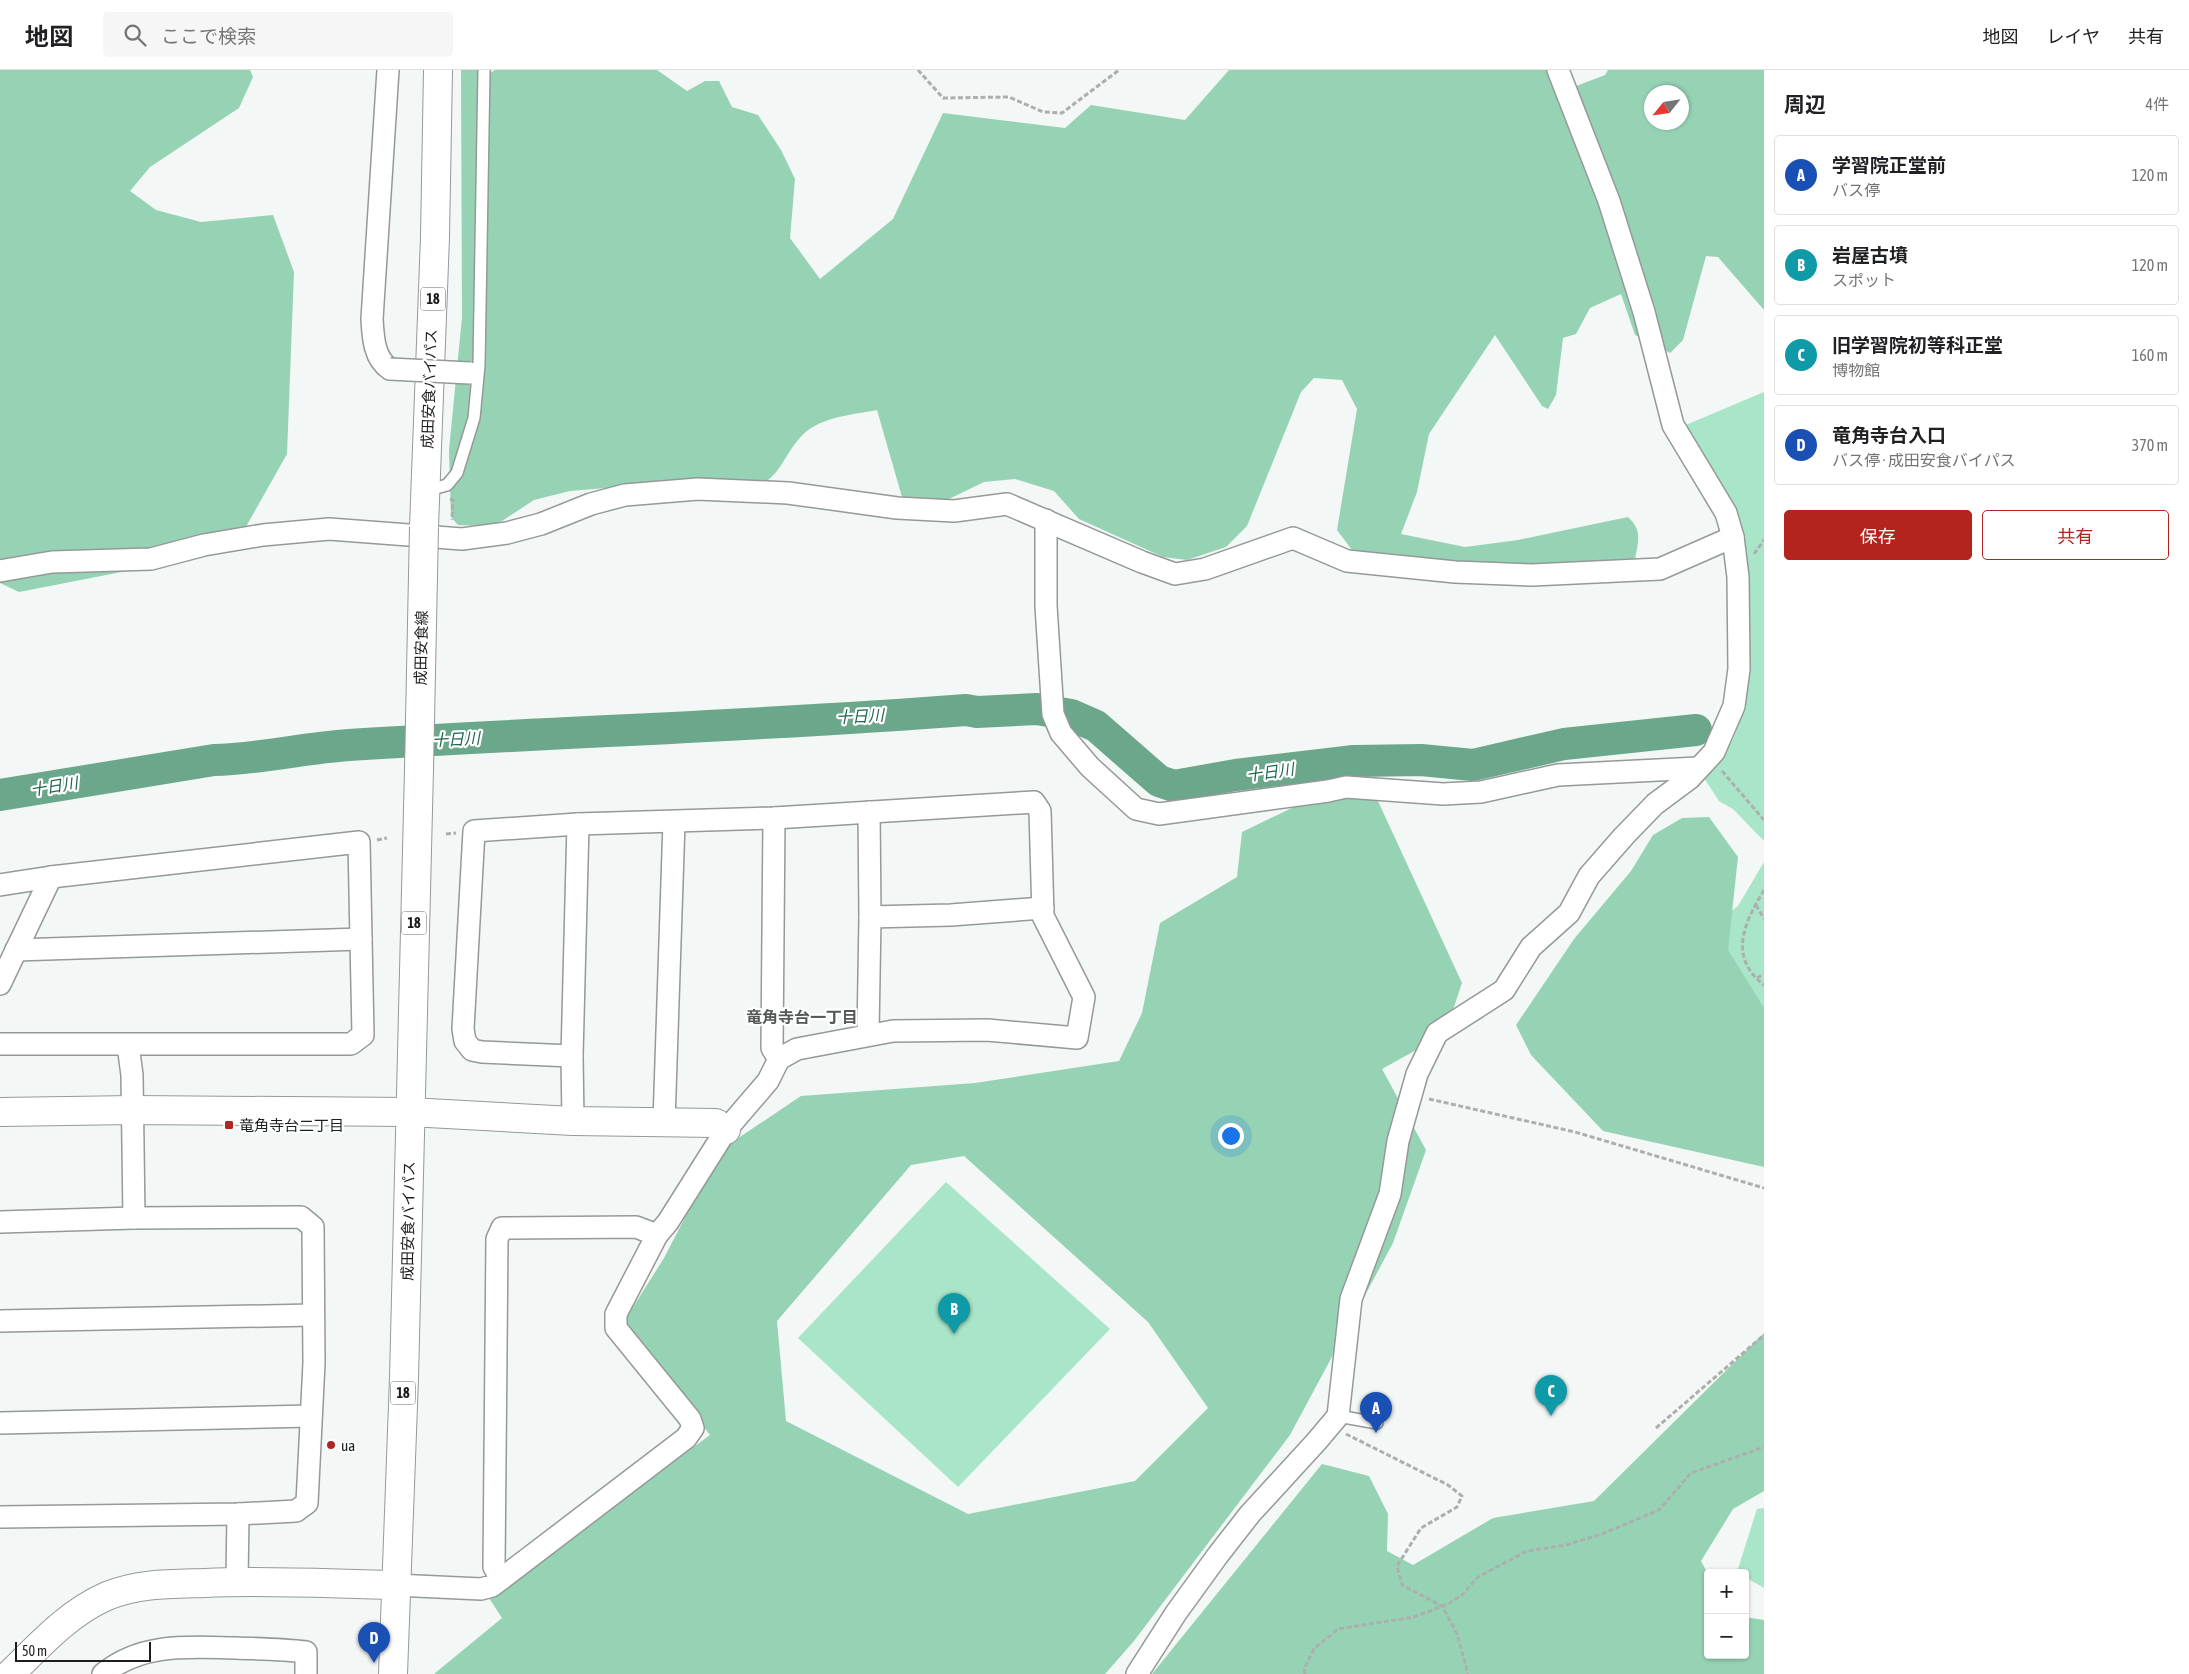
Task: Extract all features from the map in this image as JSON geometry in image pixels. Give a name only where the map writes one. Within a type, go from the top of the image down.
[{"type":"main road","name":"成田安食バイパス","points":[[424,527],[435,237],[438,70]]},
{"type":"main road","name":"成田安食線","points":[[419,769],[424,527]]},
{"type":"main road","name":"成田安食バイパス","points":[[393,1674],[404,1378],[419,769]]},
{"type":"main road","points":[[0,1112],[133,1110],[410,1112],[573,1121],[716,1123],[726,1130]]},
{"type":"main road","points":[[9,1674],[67,1621],[108,1596],[168,1583],[237,1581],[395,1585]]},
{"type":"street","points":[[388,70],[372,320],[373,340],[384,365],[390,369],[475,369]]},
{"type":"street","points":[[1137,1674],[1176,1613],[1218,1555],[1250,1514],[1334,1421],[1351,1299],[1390,1194],[1398,1141],[1417,1074],[1438,1033],[1504,990],[1531,947],[1569,913],[1589,876],[1624,836],[1655,804],[1690,778],[1714,752],[1734,706],[1739,669],[1738,566],[1733,537],[1726,513],[1673,425],[1644,312],[1609,201],[1558,70]]},
{"type":"street","points":[[0,571],[52,562],[151,559],[204,545],[263,535],[329,529],[462,539],[508,533],[541,524],[590,504],[625,495],[698,489],[788,493],[897,508],[954,511],[1007,504],[1142,562],[1175,574],[1205,569],[1293,538],[1347,561],[1455,572],[1532,575],[1660,569],[1733,537]]},
{"type":"street","points":[[1046,520],[1044,528],[1046,606],[1053,714],[1061,733],[1084,760],[1136,809],[1159,814],[1346,787],[1443,794],[1481,792],[1558,775],[1704,762]]},
{"type":"street","points":[[395,1585],[481,1589],[492,1586],[686,1438],[692,1428],[690,1419],[616,1328],[616,1314],[657,1235],[668,1222],[726,1130],[768,1081],[779,1059],[797,1049],[868,1034],[893,1031],[987,1030],[1077,1038],[1084,997],[1043,916],[1040,811],[1034,802],[774,818],[578,824],[474,831],[463,1029],[465,1041],[472,1050],[572,1056]]},
{"type":"street","points":[[868,1034],[869,812]]},
{"type":"street","points":[[774,818],[772,1048],[779,1059]]},
{"type":"street","points":[[664,1122],[674,822]]},
{"type":"street","points":[[573,1121],[572,1056],[578,824]]},
{"type":"street","points":[[0,885],[51,877],[359,842],[363,1035],[351,1044],[0,1044]]},
{"type":"street","points":[[0,984],[51,877]]},
{"type":"street","points":[[870,917],[951,915],[1043,908]]},
{"type":"street","points":[[16,950],[361,940]]},
{"type":"street","points":[[128,1045],[132,1075],[134,1218]]},
{"type":"street","points":[[0,1222],[134,1218],[300,1217],[313,1227],[313,1315],[308,1503],[296,1511],[238,1514],[0,1517]]},
{"type":"street","points":[[500,1579],[494,1567],[497,1239],[502,1228],[636,1227],[657,1235]]},
{"type":"street","points":[[0,1321],[313,1315]]},
{"type":"street","points":[[0,1423],[311,1416]]},
{"type":"street","points":[[237,1581],[238,1514]]},
{"type":"street","points":[[103,1674],[133,1656],[150,1650],[180,1647],[306,1652],[306,1674]]},
{"type":"street","points":[[0,1667],[9,1674]]},
{"type":"lane","points":[[425,491],[447,485],[457,473],[474,418],[484,70]]},
{"type":"lane","points":[[1334,1421],[1377,1423]]},
{"type":"path","points":[[918,70],[943,98],[1009,97],[1043,112],[1062,112],[1119,70]]},
{"type":"path","points":[[1704,762],[1764,820]]},
{"type":"path","points":[[1764,890],[1747,920],[1742,945],[1744,956],[1757,978],[1764,985]]},
{"type":"path","points":[[1756,905],[1764,919]]},
{"type":"path","points":[[1757,978],[1763,974]]},
{"type":"path","points":[[1411,1095],[1575,1132],[1764,1188]]},
{"type":"path","points":[[1656,1428],[1764,1335]]},
{"type":"path","points":[[1334,1421],[1448,1485],[1462,1496],[1457,1507],[1421,1528],[1397,1566],[1402,1585],[1442,1606],[1456,1634],[1468,1674]]},
{"type":"path","points":[[1304,1674],[1304,1669],[1314,1649],[1338,1629],[1414,1617],[1442,1606],[1462,1595],[1478,1577],[1527,1551],[1566,1545],[1602,1534],[1659,1510],[1692,1473],[1709,1465],[1755,1452],[1764,1447]]},
{"type":"green space","points":[[0,70],[250,70],[253,77],[239,108],[150,167],[130,191],[156,210],[201,222],[273,215],[294,272],[287,454],[239,539],[173,562],[19,592],[0,583]]},
{"type":"green space","points":[[461,70],[477,70],[478,80],[495,70],[657,70],[687,91],[705,81],[719,81],[732,107],[758,115],[781,150],[795,179],[790,238],[820,279],[893,219],[943,113],[1065,128],[1091,105],[1185,120],[1229,70],[1549,70],[1558,93],[1605,75],[1608,70],[1764,70],[1764,310],[1718,257],[1706,256],[1683,340],[1670,353],[1635,335],[1621,294],[1590,308],[1576,334],[1563,338],[1556,395],[1548,409],[1542,406],[1495,335],[1429,434],[1417,492],[1401,534],[1465,547],[1518,540],[1628,517],[1638,532],[1635,560],[1534,567],[1355,554],[1337,530],[1357,409],[1342,380],[1314,378],[1301,392],[1247,526],[1226,547],[1187,560],[1163,557],[1079,519],[1054,491],[1015,479],[984,482],[947,500],[902,497],[877,410],[834,418],[814,426],[805,432],[794,445],[779,469],[764,483],[680,482],[570,491],[534,500],[502,521],[486,526],[458,525],[451,517],[449,450],[462,317]]},
{"type":"green space","points":[[1764,392],[1764,841],[1733,809],[1719,801],[1704,778],[1719,762],[1730,746],[1744,707],[1742,562],[1747,554],[1738,517],[1681,427]]},
{"type":"green space","points":[[1365,773],[1462,983],[1445,1034],[1382,1069],[1426,1150],[1393,1243],[1290,1435],[1134,1641],[1105,1674],[434,1674],[502,1618],[489,1598],[710,1435],[623,1323],[664,1258],[692,1204],[728,1145],[801,1096],[975,1083],[1119,1061],[1142,1013],[1160,923],[1237,877],[1242,832]],"holes":[[[964,1156],[1148,1322],[1208,1408],[1135,1481],[968,1514],[786,1421],[777,1321],[911,1165]]]},
{"type":"green space","points":[[1709,817],[1738,857],[1728,950],[1764,1008],[1764,1167],[1603,1131],[1531,1055],[1516,1025],[1574,939],[1631,871],[1653,835],[1682,818]]},
{"type":"green space","points":[[1764,862],[1764,1058],[1658,965],[1738,906]]},
{"type":"green space","points":[[946,1182],[1110,1329],[958,1487],[798,1338]]},
{"type":"green space","points":[[1764,1333],[1764,1491],[1733,1509],[1701,1561],[1705,1569],[1704,1659],[1749,1659],[1749,1618],[1764,1620],[1764,1674],[1152,1674],[1322,1464],[1369,1476],[1388,1514],[1387,1551],[1413,1565],[1493,1518],[1594,1501]]},
{"type":"green space","points":[[1764,1508],[1764,1588],[1749,1579],[1749,1569],[1738,1569],[1757,1509]]},
{"type":"waterway","name":"十日川","points":[[0,795],[214,760],[248,758],[332,746],[966,710],[977,712],[1037,709],[1071,715],[1096,726],[1159,781],[1174,786],[1236,775],[1354,761],[1421,760],[1473,765],[1564,744],[1696,730]]},
{"type":"place","name":"竜角寺台二丁目","points":[[229,1125]]},
{"type":"place","name":"岩屋古墳","points":[[954,1334]]},
{"type":"place","name":"旧学習院初等科正堂","points":[[1551,1416]]},
{"type":"place","name":"学習院正堂前","points":[[1376,1433]]},
{"type":"place","name":"ua","points":[[331,1445]]},
{"type":"place","name":"竜角寺台入口","points":[[374,1663]]},
{"type":"district","name":"竜角寺台一丁目","points":[[802,1017]]}]
